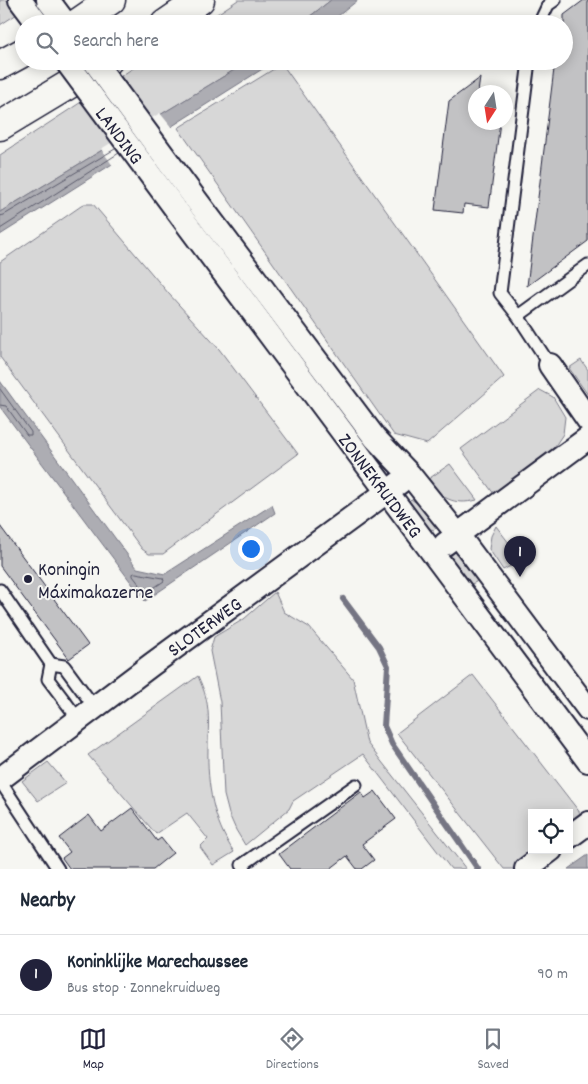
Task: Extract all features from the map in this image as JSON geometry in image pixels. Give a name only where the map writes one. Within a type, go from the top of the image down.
[{"type":"highway","points":[[89,15],[111,0]]},
{"type":"highway","points":[[178,15],[200,0]]},
{"type":"highway","points":[[0,65],[15,57]]},
{"type":"highway","points":[[0,126],[93,70]]},
{"type":"street","points":[[20,0],[31,15]]},
{"type":"street","points":[[48,0],[59,15]]},
{"type":"street","name":"LANDING","points":[[73,70],[175,208]]},
{"type":"street","name":"LANDING","points":[[101,70],[194,197]]},
{"type":"street","name":"ZONNEKRUIDWEG","points":[[194,197],[375,438],[410,475],[458,534],[588,709]]},
{"type":"street","name":"ZONNEKRUIDWEG","points":[[175,208],[588,761]]},
{"type":"street","points":[[550,366],[588,420]]},
{"type":"street","points":[[432,553],[588,438]]},
{"type":"street","name":"SLOTERWEG","points":[[0,780],[410,475]]},
{"type":"street","points":[[573,834],[588,823]]},
{"type":"street","points":[[526,869],[546,854]]},
{"type":"lane","points":[[543,15],[548,5],[555,0]]},
{"type":"lane","points":[[528,70],[500,293],[518,316],[550,366]]},
{"type":"lane","points":[[518,316],[588,264]]},
{"type":"lane","points":[[0,590],[51,664],[48,680],[87,714]]},
{"type":"lane","points":[[51,664],[64,666],[87,714]]},
{"type":"lane","points":[[0,780],[58,869]]},
{"type":"lane","points":[[245,869],[242,864],[356,785]]},
{"type":"shaded area","points":[[0,0],[39,0],[15,15],[0,25]]},
{"type":"shaded area","points":[[238,0],[331,0],[312,15],[216,15]]},
{"type":"shaded area","points":[[130,70],[234,70],[0,212],[0,155]]},
{"type":"shaded area","points":[[272,70],[286,70],[504,377],[427,444],[394,435],[178,128]]},
{"type":"shaded area","points":[[84,204],[93,204],[169,294],[219,349],[298,454],[163,554],[149,554],[142,549],[0,357],[0,262]]},
{"type":"shaded area","points":[[581,360],[588,370],[588,395],[569,368]]},
{"type":"shaded area","points":[[540,390],[553,397],[565,417],[563,434],[551,452],[494,494],[461,449]]},
{"type":"shaded area","points":[[450,464],[477,500],[461,502],[448,499],[437,492],[427,480]]},
{"type":"shaded area","points":[[411,499],[438,518],[439,525],[434,530],[426,528],[409,501]]},
{"type":"shaded area","points":[[496,526],[522,560],[503,570],[489,549],[491,536]]},
{"type":"shaded area","points":[[457,551],[478,576],[476,582],[467,586],[450,562],[452,554]]},
{"type":"shaded area","points":[[275,592],[284,612],[309,627],[353,679],[367,743],[466,869],[451,869],[363,754],[293,801],[289,809],[245,845],[229,814],[224,795],[220,702],[210,651],[214,637],[244,619]]},
{"type":"shaded area","points":[[473,675],[588,823],[573,842],[573,809],[528,809],[528,854],[560,854],[541,869],[504,869],[397,733]]},
{"type":"shaded area","points":[[198,676],[205,695],[208,711],[210,789],[216,815],[234,852],[213,865],[200,847],[208,839],[187,813],[156,834],[88,755]]},
{"type":"shaded area","points":[[48,762],[66,783],[38,801],[22,781]]},
{"type":"water","points":[[331,0],[358,0],[339,15],[312,15]]},
{"type":"water","points":[[234,70],[261,70],[0,235],[0,212]]},
{"type":"water","points":[[0,381],[137,568],[165,574],[272,505],[275,513],[145,601],[0,407]]},
{"type":"water","points":[[588,855],[588,869],[568,869]]},
{"type":"pier","points":[[160,113],[172,128],[113,166],[101,149]]},
{"type":"building","points":[[584,0],[588,0],[588,241],[527,286],[554,70],[573,70],[573,15],[564,15]]},
{"type":"building","points":[[480,78],[479,85],[471,85]]},
{"type":"building","points":[[468,87],[468,130],[499,130],[489,207],[464,204],[463,213],[435,210],[449,101]]},
{"type":"building","points":[[0,526],[88,645],[69,659],[0,566]]},
{"type":"building","points":[[375,791],[396,819],[362,844],[374,860],[362,869],[357,869],[347,856],[330,869],[290,869],[279,854],[361,792],[365,798]]},
{"type":"building","points":[[132,808],[157,841],[161,838],[173,853],[153,869],[70,869],[62,858],[70,852],[59,838],[89,815],[101,831]]},
{"type":"waterway","points":[[343,599],[379,647],[388,666],[384,726],[392,744],[478,869]]},
{"type":"place","name":"Koninklijke Marechaussee","points":[[520,577]]},
{"type":"place","name":"Koningin Máximakazerne","points":[[28,579]]}]
